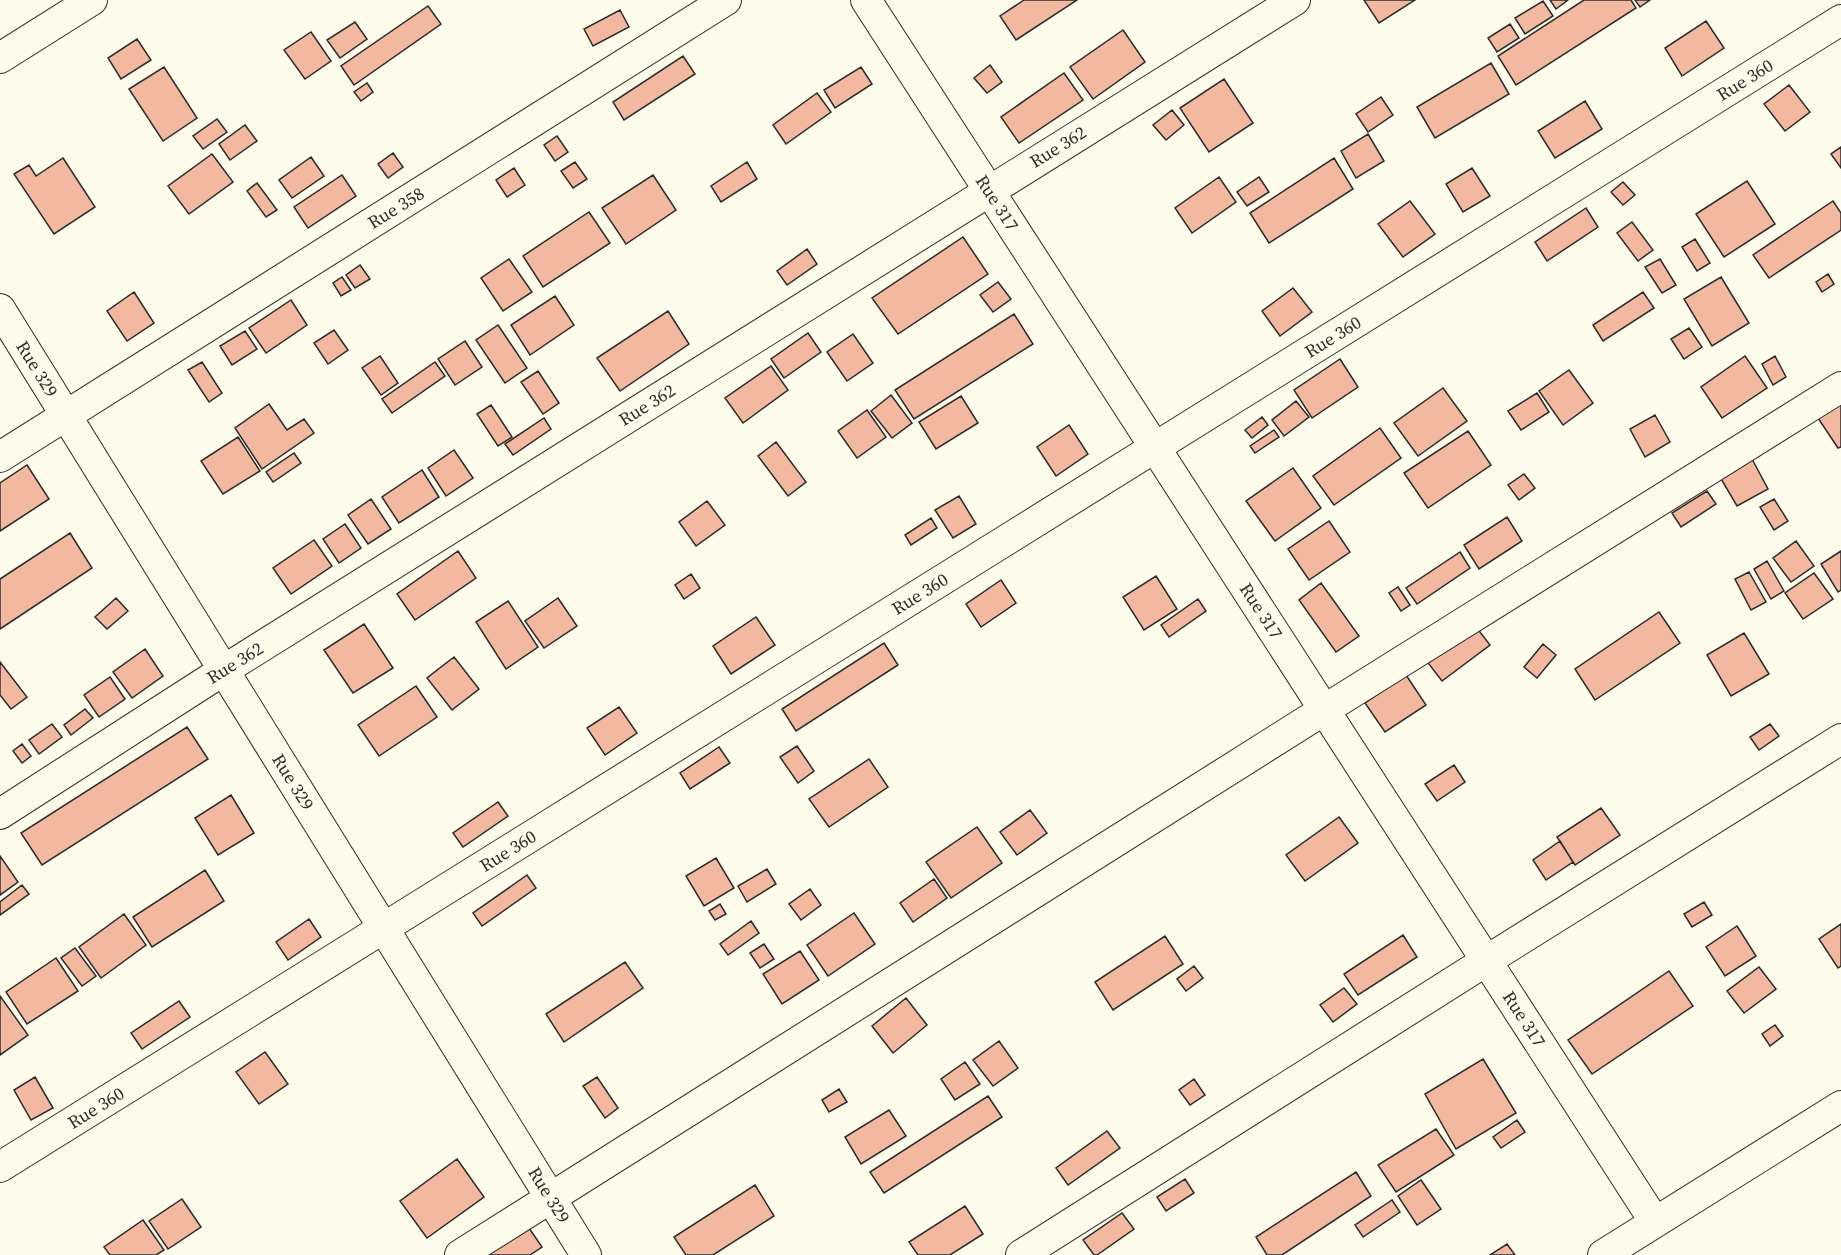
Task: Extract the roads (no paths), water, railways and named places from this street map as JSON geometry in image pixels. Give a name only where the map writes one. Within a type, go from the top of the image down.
[{"type":"street","points":[[0,58],[92,0]]},
{"type":"street","name":"Rue 358","points":[[0,457],[726,0]]},
{"type":"street","name":"Rue 317","points":[[866,0],[1655,1222]]},
{"type":"street","name":"Rue 362","points":[[0,814],[224,670],[1295,0]]},
{"type":"street","name":"Rue 360","points":[[0,1167],[1841,20]]},
{"type":"street","name":"Rue 329","points":[[0,309],[586,1255]]},
{"type":"street","points":[[460,1255],[1841,387]]},
{"type":"street","points":[[1021,1255],[1841,740]]},
{"type":"street","points":[[1603,1255],[1841,1106]]}]
